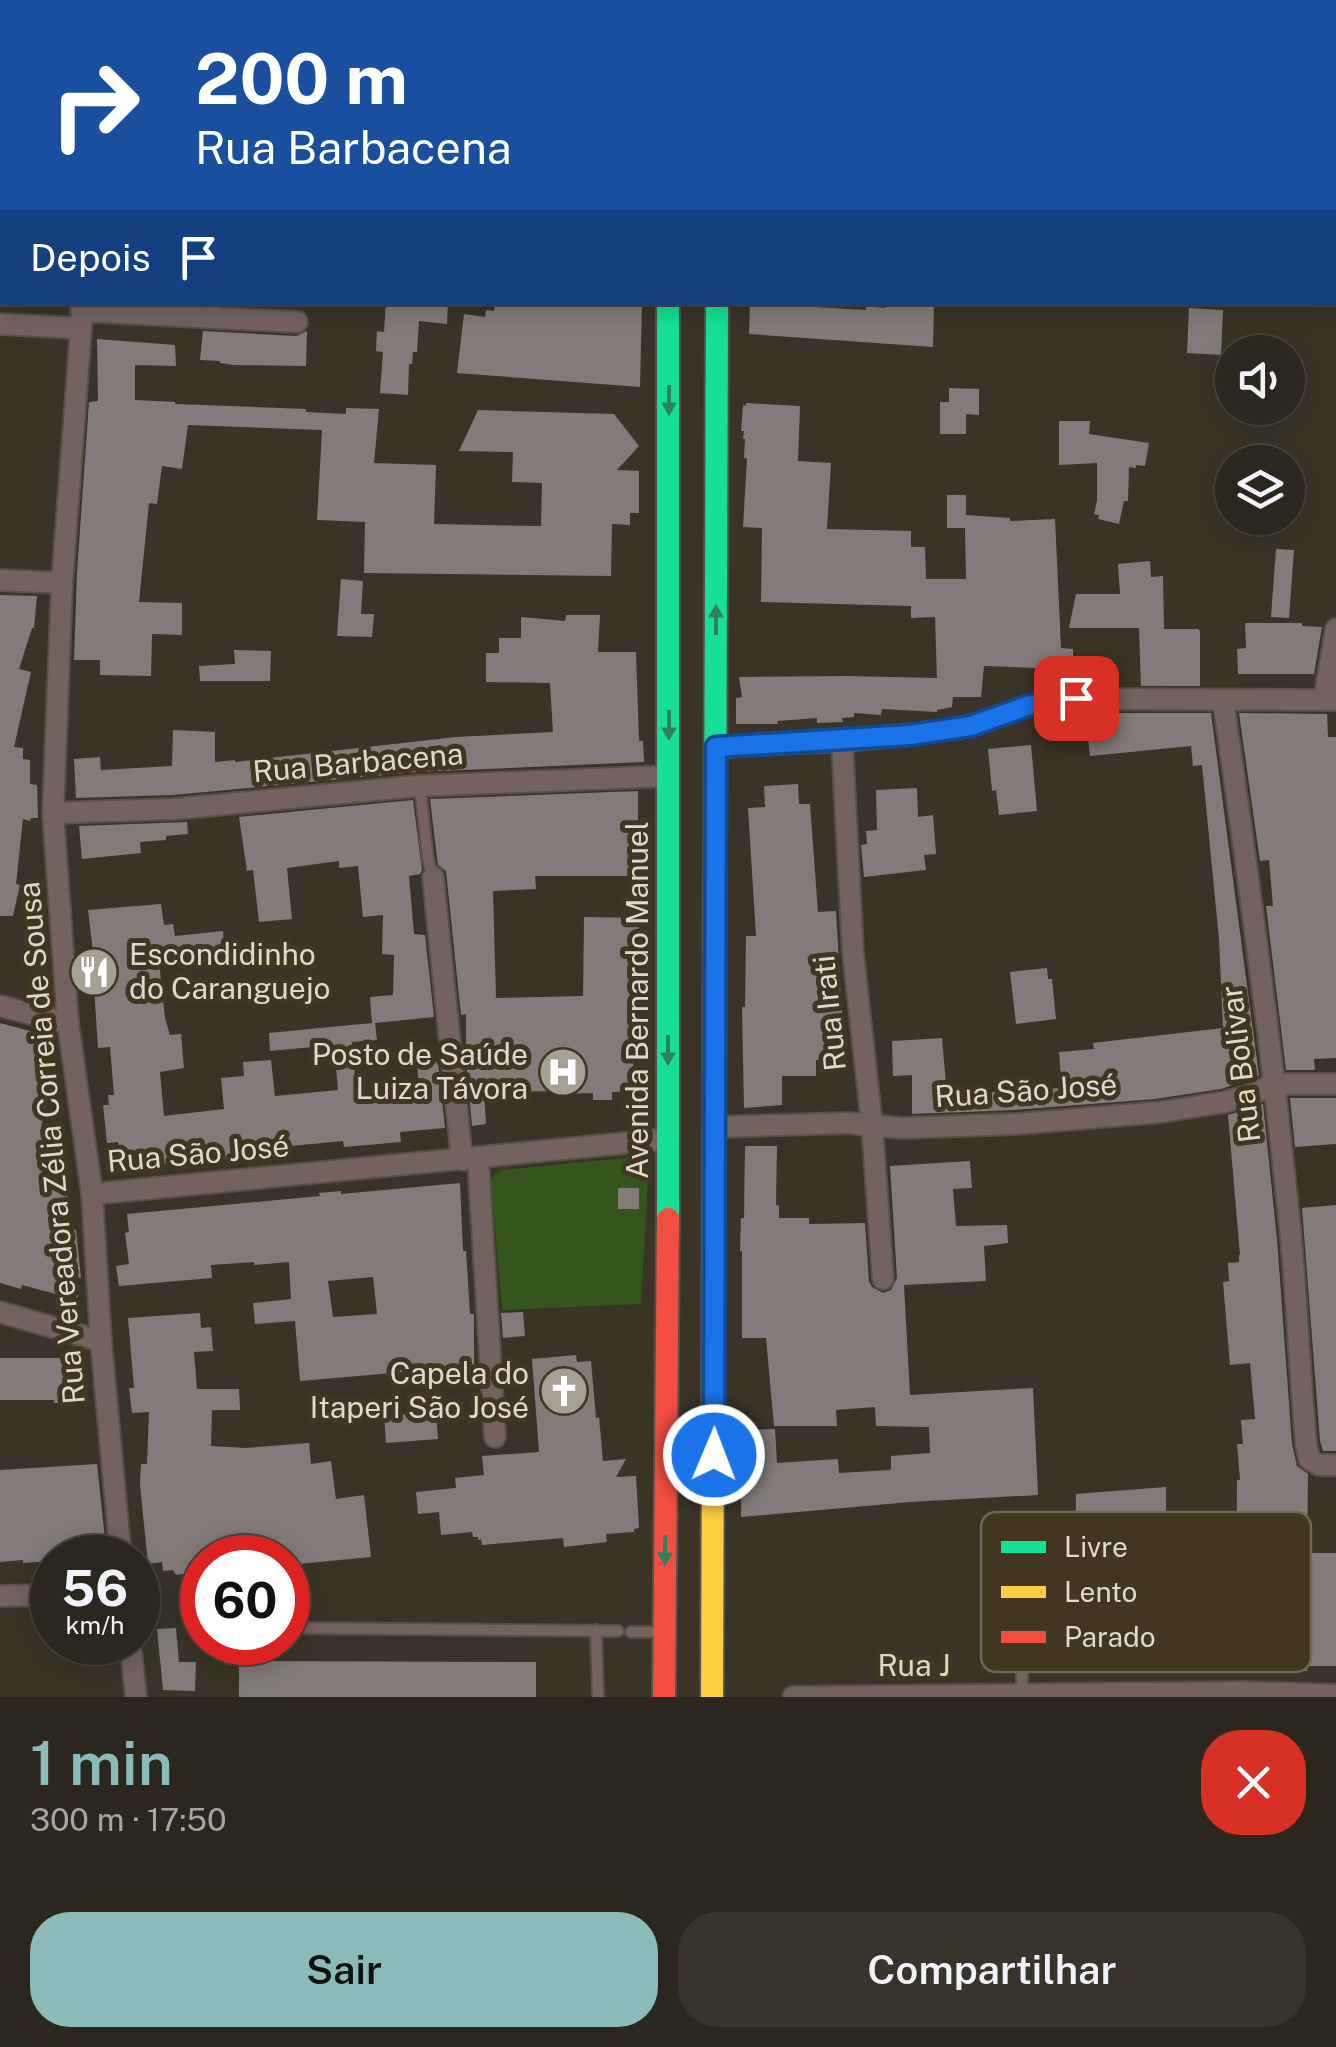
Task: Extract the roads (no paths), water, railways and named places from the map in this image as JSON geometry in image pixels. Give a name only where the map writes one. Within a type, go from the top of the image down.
[{"type":"main road","name":"Avenida Bernardo Manuel","points":[[664,1697],[668,305]]},
{"type":"main road","points":[[712,1697],[717,305]]},
{"type":"main road","points":[[666,1376],[715,1377]]},
{"type":"main road","points":[[667,1426],[714,1423]]},
{"type":"street","points":[[0,324],[81,314],[213,310],[298,322]]},
{"type":"street","name":"Rua Vereadora Zélia Correia de Sousa","points":[[81,314],[62,583],[52,813],[68,1024],[92,1194],[119,1535]]},
{"type":"street","points":[[0,580],[62,583]]},
{"type":"street","points":[[716,747],[910,735],[971,726],[1048,701],[1076,698],[1330,700],[1336,628]]},
{"type":"street","name":"Rua Bolivar","points":[[1223,700],[1274,1084],[1309,1459],[1319,1465],[1336,1465]]},
{"type":"street","name":"Rua Irati","points":[[842,741],[853,953],[872,1125],[883,1279]]},
{"type":"street","name":"Rua Barbacena","points":[[52,813],[174,809],[420,786],[668,776]]},
{"type":"street","points":[[433,878],[470,1159],[495,1437]]},
{"type":"street","points":[[0,1006],[68,1024]]},
{"type":"street","name":"Rua São José","points":[[715,1127],[848,1123],[901,1128],[996,1125],[1162,1112],[1224,1102],[1274,1084],[1336,1084]]},
{"type":"street","name":"Rua São José","points":[[92,1194],[668,1140]]},
{"type":"street","points":[[0,1312],[102,1341]]},
{"type":"street","points":[[0,1596],[30,1596]]},
{"type":"street","points":[[133,1665],[136,1697]]},
{"type":"street","name":"Rua J","points":[[793,1697],[1336,1694]]},
{"type":"lane","points":[[420,786],[433,878]]},
{"type":"lane","points":[[310,1628],[618,1631]]},
{"type":"lane","points":[[596,1630],[598,1697]]},
{"type":"lane","points":[[631,1632],[664,1632]]},
{"type":"place","name":"Escondidinho do Caranguejo","points":[[94,972]]},
{"type":"place","name":"Posto de Saúde Luiza Távora","points":[[563,1072]]},
{"type":"place","name":"Capela do Itaperi São José","points":[[564,1391]]}]
